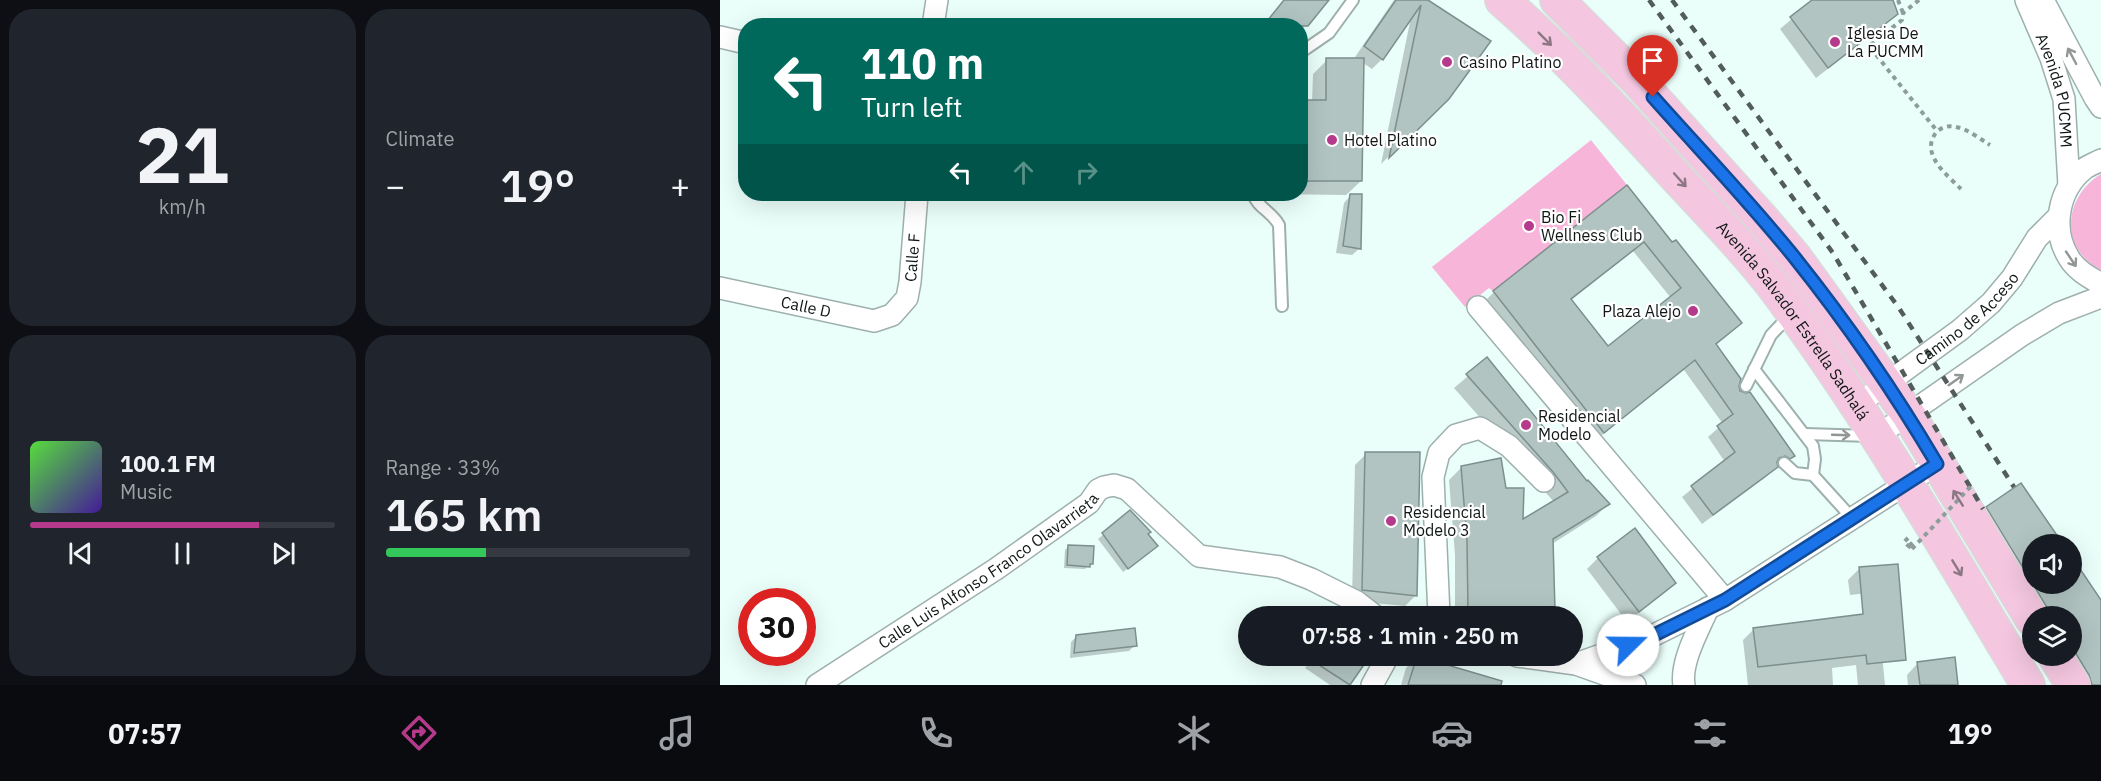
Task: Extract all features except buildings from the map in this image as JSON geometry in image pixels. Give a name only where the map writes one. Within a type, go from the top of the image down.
[{"type":"main road","name":"Avenida Salvador Estrella Sadhalá","points":[[1502,0],[1538,32],[1614,108],[1736,242],[1793,313],[1877,436],[2028,685]]},
{"type":"main road","points":[[1557,0],[1637,80],[1796,259],[1908,414],[2024,606]]},
{"type":"main road","points":[[2061,666],[2073,685]]},
{"type":"street","points":[[934,18],[937,0]]},
{"type":"street","name":"Avenida PUCMM","points":[[2026,0],[2051,58],[2064,99],[2069,186]]},
{"type":"street","name":"Avenida PUCMM","points":[[2043,0],[2101,106]]},
{"type":"street","points":[[720,37],[738,41]]},
{"type":"street","points":[[2101,160],[2084,169],[2069,186],[2058,217],[2061,239],[2069,258],[2083,274],[2101,284]]},
{"type":"street","name":"Calle F","points":[[892,315],[907,298],[916,201]]},
{"type":"street","name":"Camino de Acceso","points":[[1857,405],[1960,330],[1991,303],[2012,278],[2037,238],[2058,217]]},
{"type":"street","name":"Calle D","points":[[720,288],[874,321],[892,315]]},
{"type":"street","points":[[1877,436],[2022,335],[2059,313],[2101,297]]},
{"type":"street","points":[[1478,307],[1717,604]]},
{"type":"street","points":[[1438,606],[1432,477],[1438,453],[1456,435],[1480,429],[1509,446],[1544,481]]},
{"type":"street","points":[[1583,662],[1646,639],[1717,604],[1937,464]]},
{"type":"street","name":"Calle Luis Alfonso Franco Olavarrieta","points":[[817,685],[996,569],[1089,503],[1098,490],[1108,486],[1127,489],[1198,556],[1280,567],[1311,579],[1362,606]]},
{"type":"street","points":[[1684,685],[1689,650],[1717,604]]},
{"type":"street","points":[[1372,685],[1382,666]]},
{"type":"street","points":[[1582,666],[1635,685]]},
{"type":"lane","points":[[1308,47],[1329,33],[1353,0]]},
{"type":"lane","points":[[1256,201],[1276,219],[1279,225],[1282,306]]},
{"type":"lane","points":[[1746,387],[1770,335],[1793,313]]},
{"type":"lane","points":[[1754,369],[1813,446],[1815,459],[1813,475]]},
{"type":"lane","points":[[1805,434],[1877,436]]},
{"type":"lane","points":[[1784,463],[1795,473],[1813,475],[1852,518]]},
{"type":"path","points":[[1898,0],[1903,13],[1902,20],[1869,46],[1937,131]]},
{"type":"path","points":[[1903,13],[1919,0]]},
{"type":"path","points":[[1961,189],[1934,159],[1931,149],[1932,140],[1937,131],[1947,126],[1958,127],[1990,145]]},
{"type":"path","points":[[1911,548],[1906,542],[1912,549],[1972,484]]},
{"type":"shaded area","name":"Bio Fi Wellness Club","points":[[1591,140],[1627,185],[1493,291],[1489,288],[1465,307],[1432,267]]},
{"type":"shaded area","points":[[2101,174],[2101,270],[2087,261],[2078,249],[2071,223],[2073,209],[2079,196],[2088,184]]},
{"type":"railway","points":[[1649,0],[1833,253],[1983,509]]},
{"type":"railway","points":[[1672,0],[1899,308],[2014,487]]},
{"type":"place","name":"Iglesia De La PUCMM","points":[[1835,42]]},
{"type":"place","name":"Casino Platino","points":[[1447,62]]},
{"type":"place","name":"Hotel Platino","points":[[1332,140]]},
{"type":"place","name":"Bio Fi Wellness Club","points":[[1529,226]]},
{"type":"place","name":"Plaza Alejo","points":[[1693,311]]},
{"type":"place","name":"Residencial Modelo","points":[[1526,425]]},
{"type":"place","name":"Residencial Modelo 3","points":[[1391,521]]},
{"type":"route","points":[[1628,645],[1646,639],[1725,600],[1937,464],[1908,414],[1796,259],[1653,97]]}]
